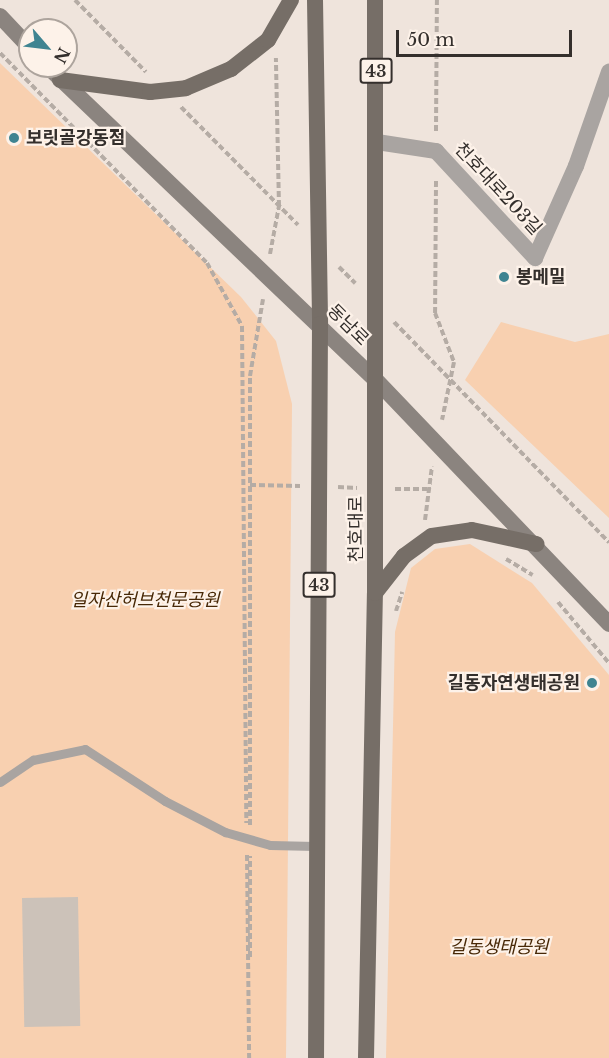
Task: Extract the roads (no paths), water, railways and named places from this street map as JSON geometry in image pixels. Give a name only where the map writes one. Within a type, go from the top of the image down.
[{"type":"main road","points":[[60,80],[165,91],[186,88],[231,69],[268,40],[291,0]]},
{"type":"main road","name":"천호대로","points":[[315,0],[320,324],[315,846],[316,1058]]},
{"type":"main road","name":"천호대로","points":[[366,1058],[375,594],[377,142],[375,0]]},
{"type":"main road","points":[[0,16],[18,35]]},
{"type":"main road","name":"동남로","points":[[60,80],[320,324],[536,543],[609,624]]},
{"type":"main road","points":[[375,594],[404,556],[432,536],[472,530],[536,543]]},
{"type":"street","name":"천호대로203길","points":[[377,142],[436,151],[535,258],[576,166],[609,72]]},
{"type":"lane","points":[[0,782],[33,760],[86,749],[165,801],[248,839],[315,846]]},
{"type":"place","name":"보릿골강동점","points":[[14,138]]},
{"type":"place","name":"봉메밀","points":[[504,277]]},
{"type":"place","name":"길동자연생태공원","points":[[592,683]]},
{"type":"park label","name":"일자산허브천문공원","points":[[145,600]]},
{"type":"park label","name":"길동생태공원","points":[[499,947]]}]
